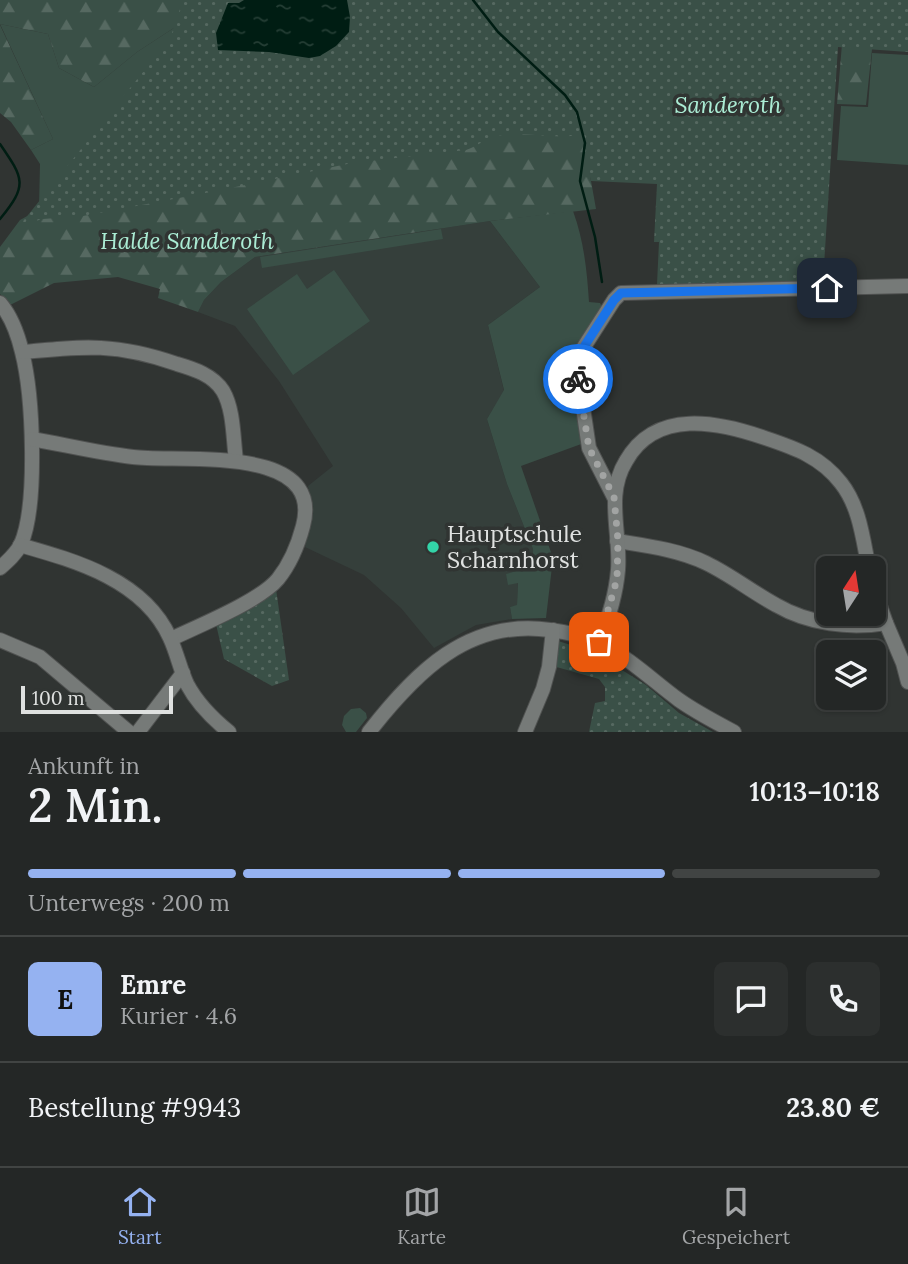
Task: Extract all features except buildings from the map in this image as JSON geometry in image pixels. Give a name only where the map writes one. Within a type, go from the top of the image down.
[{"type":"street","points":[[614,497],[589,448],[578,374],[580,353],[621,293],[908,286]]},
{"type":"street","points":[[0,303],[16,332],[23,352],[32,439],[28,512],[20,545],[11,559],[0,568]]},
{"type":"street","points":[[23,352],[109,347],[147,354],[202,373],[218,384],[228,401],[236,460]]},
{"type":"street","points":[[599,642],[617,579],[618,541],[614,497],[621,469],[639,444],[661,430],[680,424],[702,422],[745,430],[806,453],[820,462],[848,492],[856,512],[866,556]]},
{"type":"street","points":[[32,439],[134,457],[236,460],[280,474],[302,492],[306,511],[300,538],[277,581],[264,591],[171,639]]},
{"type":"street","points":[[618,541],[694,558],[725,573],[776,605],[816,620]]},
{"type":"street","points":[[20,545],[72,561],[122,585],[152,611],[171,639],[183,673],[213,727],[229,732]]},
{"type":"street","points":[[886,623],[908,682]]},
{"type":"street","points":[[369,732],[419,674],[459,646],[505,631],[533,629],[553,630],[599,642],[679,700],[734,732]]},
{"type":"street","points":[[525,732],[543,689],[549,667],[553,630]]},
{"type":"street","points":[[0,640],[40,657],[129,732]]},
{"type":"street","points":[[138,732],[183,673]]},
{"type":"shaded area","points":[[490,221],[540,287],[488,325],[504,391],[487,419],[507,484],[534,556],[526,567],[506,575],[518,582],[517,606],[510,607],[512,619],[476,625],[434,648],[401,608],[364,575],[305,547],[313,512],[308,486],[333,466],[279,381],[235,326],[198,312],[204,300],[221,282],[255,257]]},
{"type":"green space","points":[[0,0],[203,0],[186,20],[137,52],[94,87],[59,68],[48,34],[0,24]]},
{"type":"green space","name":"Sanderoth","points":[[183,0],[908,0],[908,52],[838,47],[823,281],[657,285],[659,242],[654,242],[657,184],[591,181],[580,135],[506,134],[466,150],[352,163],[83,216],[43,219],[20,225],[155,57],[172,33]]},
{"type":"green space","points":[[908,0],[872,49],[866,105],[837,104],[844,20]]},
{"type":"green space","points":[[186,20],[39,207],[40,164],[31,150],[53,139],[0,24],[48,34],[59,68],[94,87],[137,52]]},
{"type":"green space","points":[[0,25],[53,139],[31,150],[11,122],[0,113]]},
{"type":"green space","points":[[872,53],[908,55],[908,165],[837,160],[841,106],[868,107]]},
{"type":"green space","name":"Halde Sanderoth","points":[[581,125],[596,209],[490,221],[255,257],[221,282],[204,300],[198,312],[158,298],[160,289],[118,277],[54,283],[10,305],[0,294],[0,247],[20,220],[48,205],[340,152]]},
{"type":"green space","points":[[573,211],[584,256],[589,302],[600,303],[603,309],[577,351],[584,443],[521,466],[553,558],[546,618],[512,619],[510,607],[517,605],[518,583],[508,585],[506,574],[529,563],[533,549],[507,484],[487,419],[504,390],[488,325],[540,287],[490,221]]},
{"type":"green space","points":[[441,229],[443,239],[262,268],[260,257]]},
{"type":"green space","points":[[334,270],[370,321],[293,375],[247,309],[297,274],[307,289]]},
{"type":"green space","points":[[276,589],[289,680],[272,686],[224,659],[216,624]]},
{"type":"green space","points":[[558,641],[593,652],[646,685],[679,713],[713,732],[589,732],[595,703],[605,701],[605,687],[599,679],[553,666]]},
{"type":"green space","points":[[360,708],[367,718],[356,732],[346,732],[342,725],[344,716],[351,709]]},
{"type":"water","points":[[244,0],[347,0],[349,32],[336,46],[320,56],[309,58],[269,52],[218,50],[216,33],[228,3]]},
{"type":"waterway","points":[[473,0],[498,32],[565,95],[577,112],[585,143],[580,181],[595,237],[602,282]]},
{"type":"waterway","points":[[0,144],[14,166],[20,182],[15,198],[0,219]]},
{"type":"way so far","points":[[578,379],[589,448],[614,497],[618,541],[617,579],[599,642]]},
{"type":"place","name":"Hauptschule Scharnhorst","points":[[433,547]]},
{"type":"route","points":[[578,379],[580,353],[621,293],[827,288]]}]
